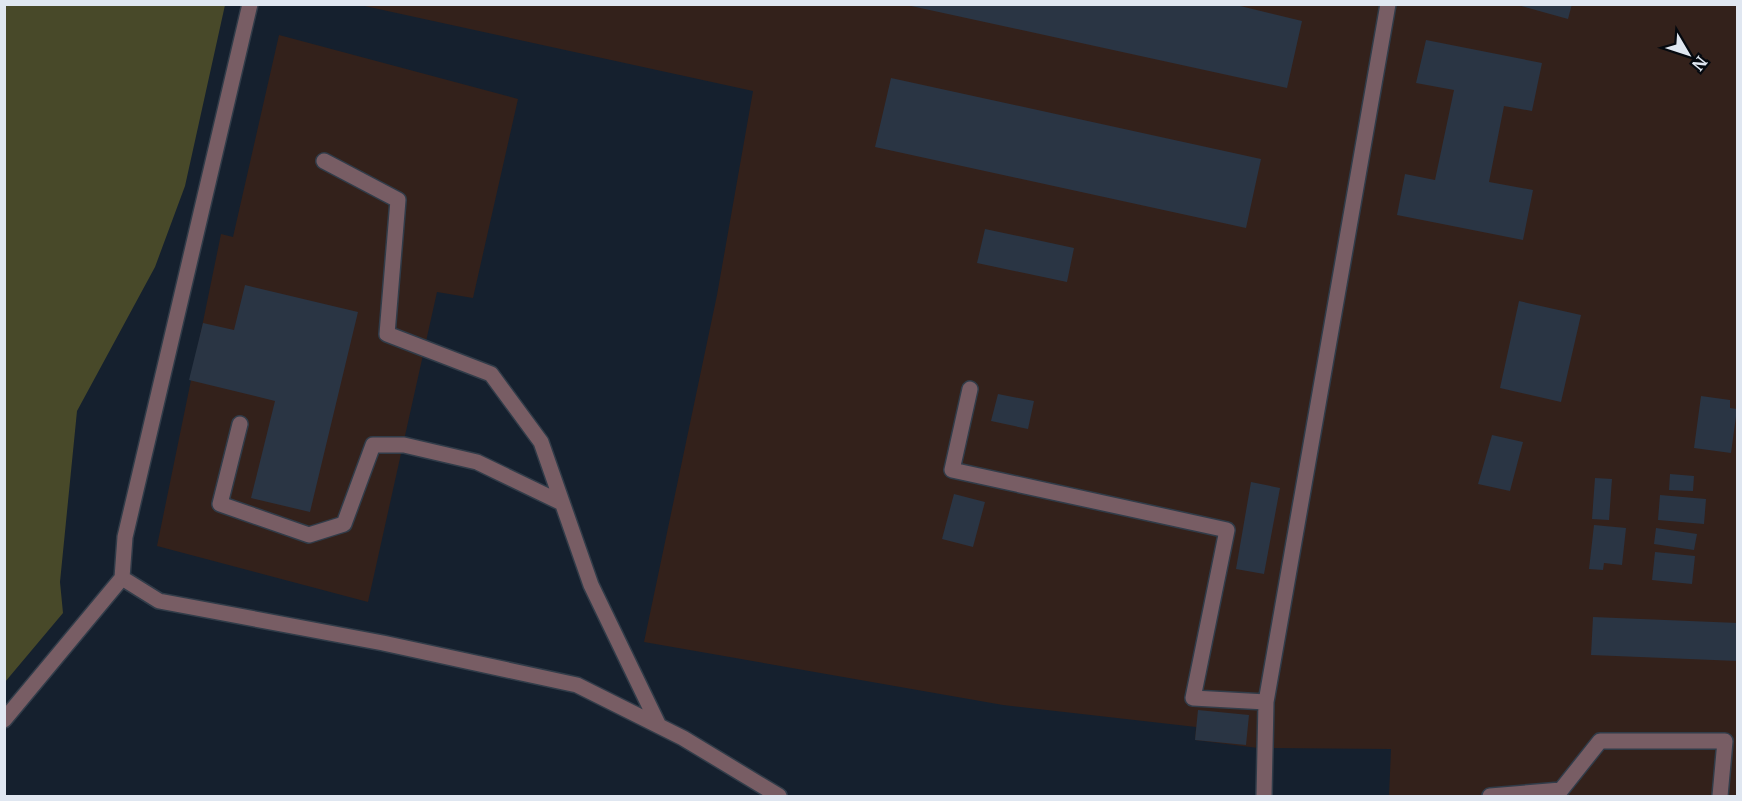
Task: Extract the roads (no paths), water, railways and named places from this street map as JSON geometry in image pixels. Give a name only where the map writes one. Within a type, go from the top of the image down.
[{"type":"street","points":[[4,720],[122,578],[125,537],[250,4]]},
{"type":"street","points":[[1264,796],[1266,702],[1388,4]]},
{"type":"street","points":[[324,161],[398,200],[387,334],[491,374],[541,442],[591,585],[658,726]]},
{"type":"street","points":[[970,389],[952,470],[1227,530],[1193,698],[1266,702]]},
{"type":"street","points":[[240,424],[220,504],[309,535],[344,524],[374,445],[404,445],[477,462],[562,502]]},
{"type":"street","points":[[122,578],[159,602],[382,643],[577,685],[658,726],[779,796]]},
{"type":"street","points":[[1490,796],[1561,790],[1600,741],[1725,741],[1720,796]]}]
